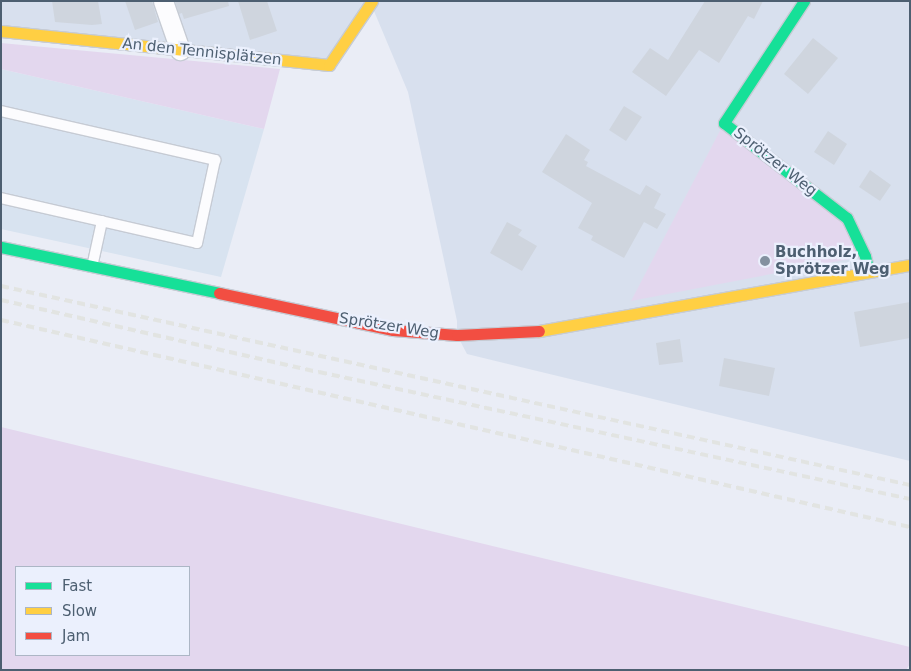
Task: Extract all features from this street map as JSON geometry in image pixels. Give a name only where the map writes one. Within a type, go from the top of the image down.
[{"type":"street","points":[[163,1],[180,50]]},
{"type":"street","name":"Sprötzer Weg","points":[[804,1],[724,123],[847,218],[865,256],[869,272]]},
{"type":"street","name":"An den Tennisplätzen","points":[[1,31],[329,65],[371,2]]},
{"type":"street","name":"Sprötzer Weg","points":[[1,248],[393,330],[457,336],[547,331],[910,264]]},
{"type":"lane","points":[[1,111],[215,160],[197,243],[1,198]]},
{"type":"lane","points":[[92,268],[102,221]]},
{"type":"shaded area","points":[[1,1],[910,1],[910,461],[467,354],[457,335],[457,321],[408,92],[371,4],[329,65],[1,31]]},
{"type":"shaded area","points":[[1,43],[280,69],[264,129],[1,69]]},
{"type":"shaded area","points":[[1,69],[264,129],[221,277],[1,229]]},
{"type":"shaded area","points":[[724,123],[847,218],[865,256],[631,301]]},
{"type":"shaded area","points":[[1,427],[910,647],[910,664],[906,670],[1,670]]},
{"type":"building","points":[[52,1],[98,1],[102,24],[55,22]]},
{"type":"building","points":[[125,1],[152,1],[158,22],[135,30]]},
{"type":"building","points":[[175,1],[228,1],[229,6],[184,19],[182,13],[179,14]]},
{"type":"building","points":[[238,1],[267,1],[277,31],[250,40]]},
{"type":"building","points":[[705,1],[763,1],[754,19],[748,16],[719,63],[699,50],[666,96],[632,72],[650,48],[668,60]]},
{"type":"building","points":[[813,38],[838,58],[808,94],[784,74]]},
{"type":"building","points":[[624,106],[642,117],[626,141],[609,130]]},
{"type":"building","points":[[828,131],[847,144],[834,165],[814,152]]},
{"type":"building","points":[[566,134],[590,150],[584,160],[588,162],[586,166],[640,195],[646,185],[661,194],[654,208],[666,214],[657,229],[644,222],[624,258],[591,240],[593,236],[578,228],[592,203],[542,172]]},
{"type":"building","points":[[870,170],[891,185],[880,201],[859,187]]},
{"type":"building","points":[[507,222],[522,230],[518,235],[537,246],[522,271],[490,253]]},
{"type":"building","points":[[910,302],[910,338],[860,347],[854,312]]},
{"type":"building","points":[[680,339],[683,362],[659,365],[656,343]]},
{"type":"building","points":[[724,358],[775,368],[769,396],[719,386]]},
{"type":"railway","points":[[1,286],[910,485]]},
{"type":"railway","points":[[1,300],[319,372],[910,499]]},
{"type":"railway","points":[[1,320],[910,527]]},
{"type":"traffic: fast","points":[[804,1],[724,123],[847,218],[865,256],[869,272]]},
{"type":"traffic: fast","points":[[1,247],[219,293]]},
{"type":"traffic: slow","points":[[1,31],[329,65],[372,1]]},
{"type":"traffic: slow","points":[[539,331],[910,265]]},
{"type":"traffic: jam","points":[[219,293],[393,330],[457,335],[539,331]]},
{"type":"place","name":"Buchholz, Sprötzer Weg","points":[[765,261]]}]
